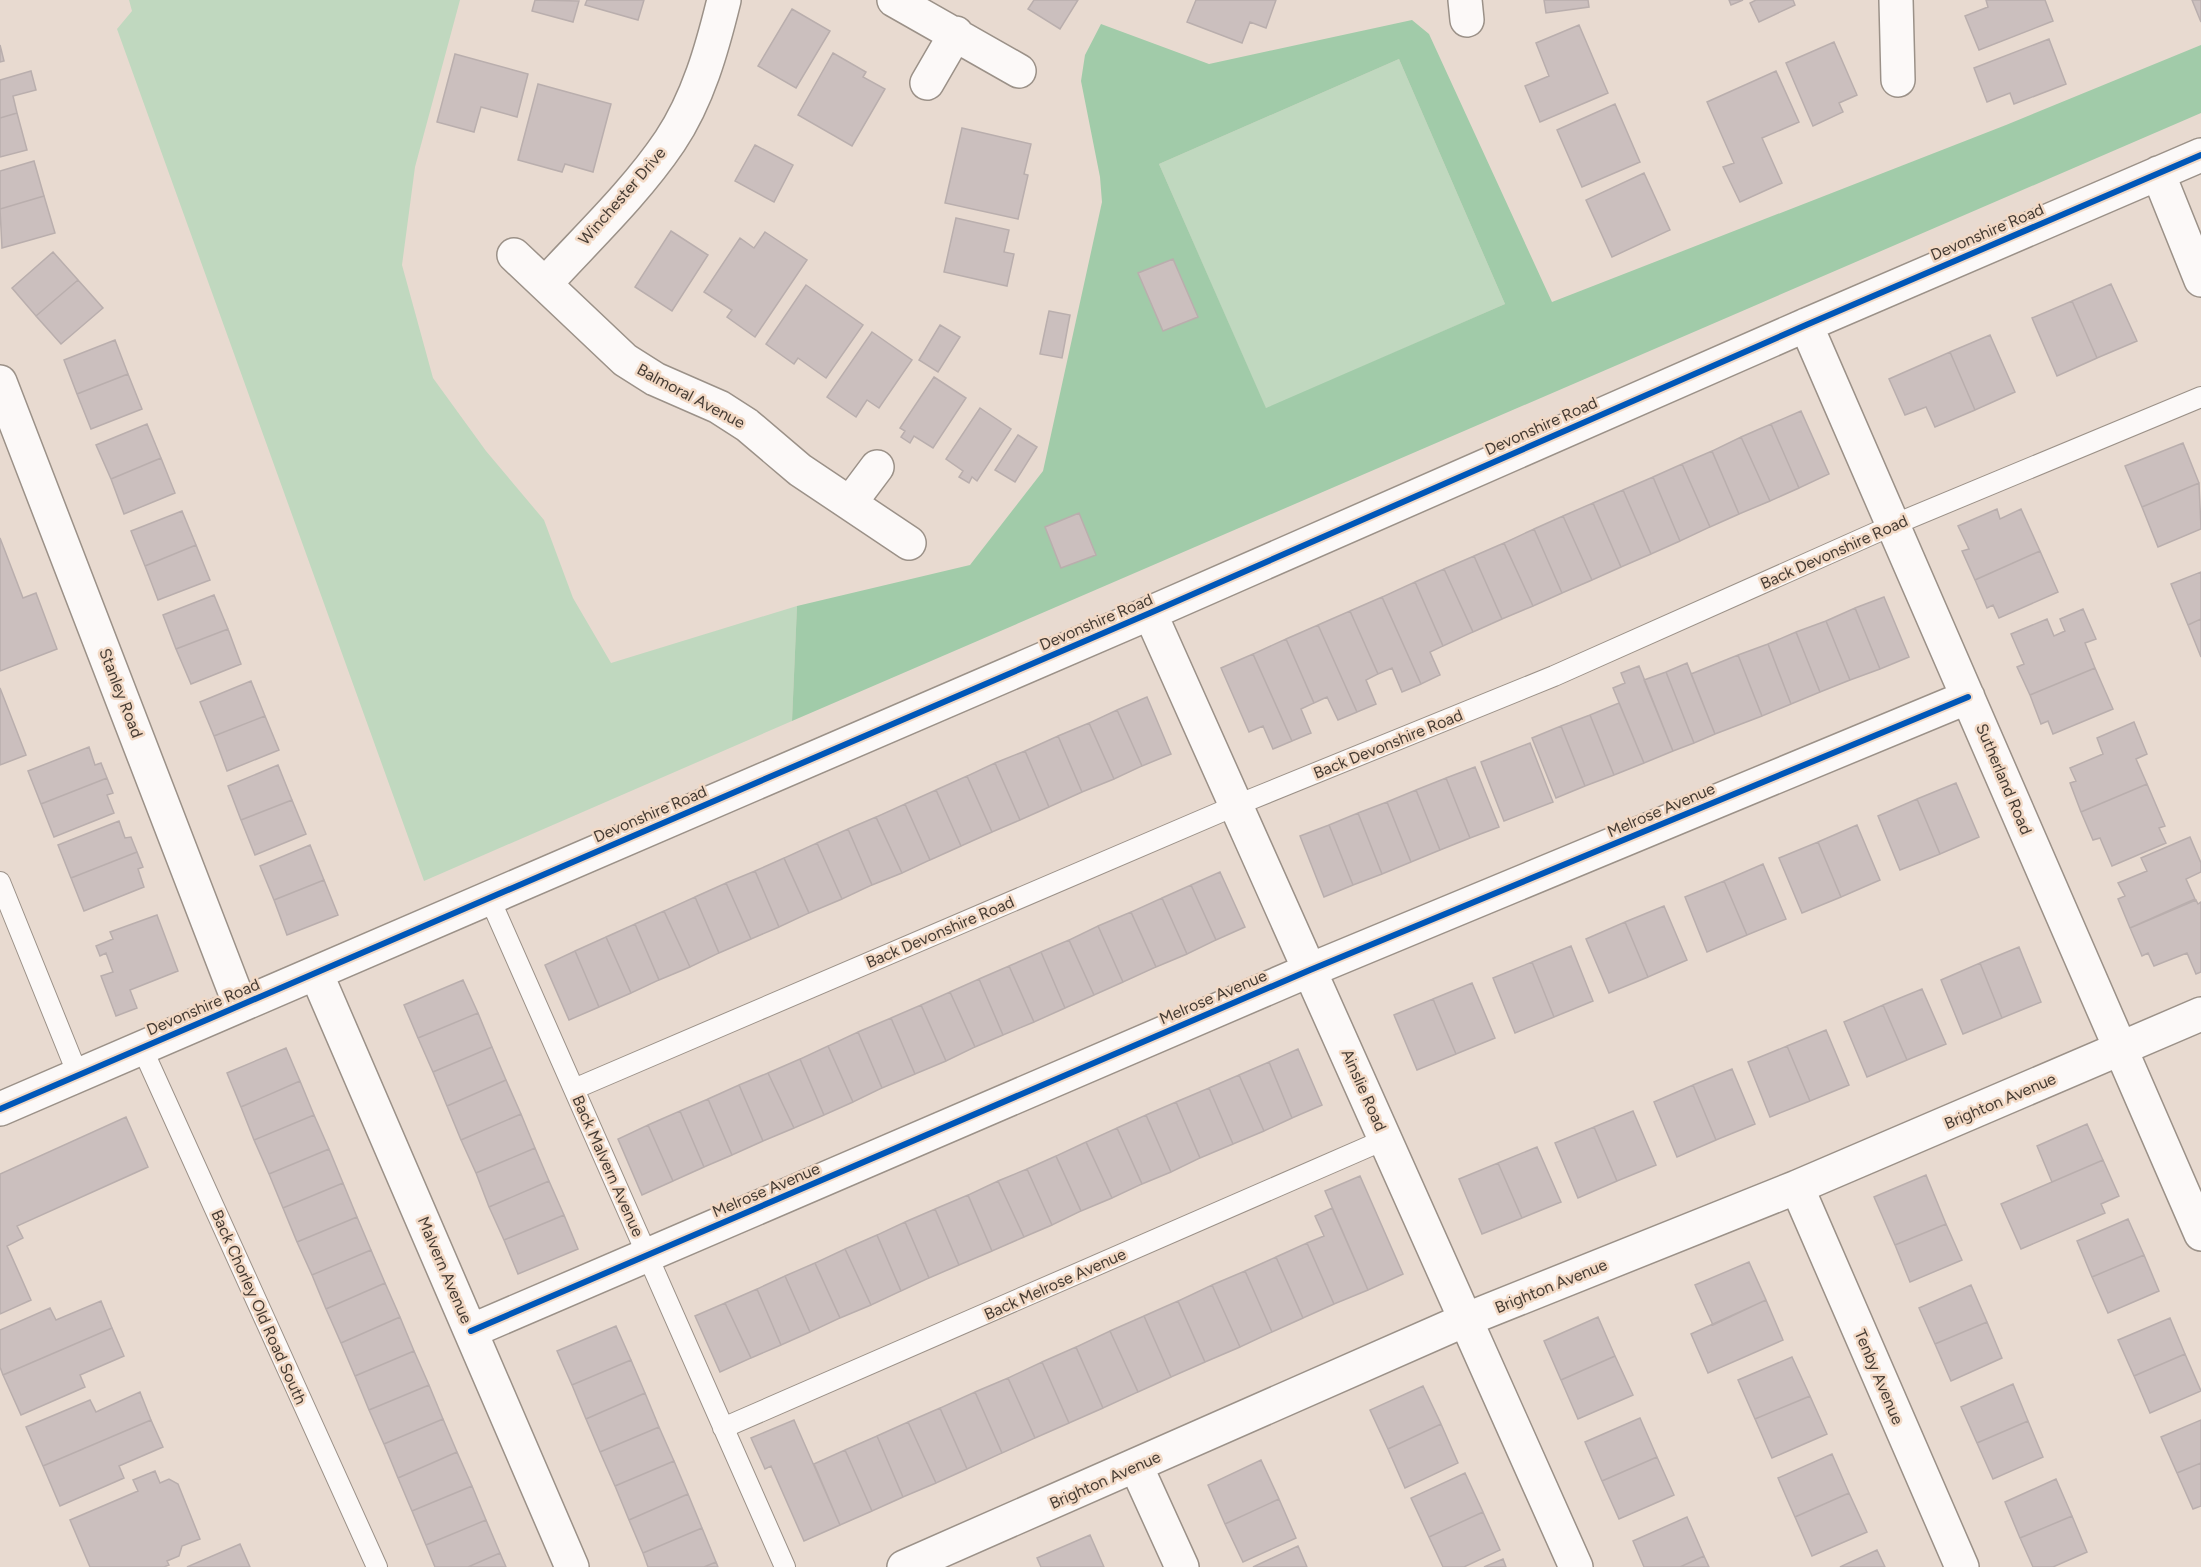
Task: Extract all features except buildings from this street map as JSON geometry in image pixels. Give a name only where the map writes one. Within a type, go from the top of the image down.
[{"type":"street","name":"Winchester Drive","points":[[545,284],[648,170],[671,140],[710,58],[723,0]]},
{"type":"street","points":[[894,0],[956,33],[1018,71]]},
{"type":"street","points":[[1896,0],[1898,80]]},
{"type":"street","points":[[927,82],[956,33]]},
{"type":"street","name":"Devonshire Road","points":[[0,1109],[1150,613],[2201,154]]},
{"type":"street","points":[[2158,173],[2201,280]]},
{"type":"street","name":"Balmoral Avenue","points":[[514,255],[625,360],[655,380],[729,413],[800,470],[909,543]]},
{"type":"street","name":"Sutherland Road","points":[[1806,325],[2201,1234]]},
{"type":"street","name":"Stanley Road","points":[[0,382],[240,1005]]},
{"type":"street","points":[[850,503],[877,467]]},
{"type":"street","name":"Ainslie Road","points":[[1150,613],[1576,1567]]},
{"type":"street","name":"Melrose Avenue","points":[[471,1331],[1310,970],[1968,697]]},
{"type":"street","name":"Malvern Avenue","points":[[316,972],[572,1567]]},
{"type":"street","name":"Brighton Avenue","points":[[904,1567],[1465,1320],[1797,1187],[2201,1014]]},
{"type":"street","name":"Tenby Avenue","points":[[1797,1187],[1962,1567]]},
{"type":"street","points":[[1137,1466],[1182,1567]]},
{"type":"lane","name":"Back Devonshire Road","points":[[574,1089],[1237,805],[1554,676],[1893,525],[2201,397]]},
{"type":"lane","points":[[0,882],[78,1075]]},
{"type":"lane","name":"Back Malvern Avenue","points":[[489,897],[784,1567]]},
{"type":"lane","name":"Back Chorley Old Road South","points":[[142,1048],[377,1567]]},
{"type":"lane","name":"Back Melrose Avenue","points":[[723,1428],[1386,1139]]},
{"type":"green space","points":[[129,0],[460,0],[415,167],[402,265],[433,378],[486,451],[544,520],[573,598],[611,663],[797,606],[792,721],[424,881],[117,29],[132,11]]},
{"type":"green space","points":[[1412,20],[1429,34],[1552,302],[2006,125],[2201,45],[2201,113],[792,721],[797,606],[970,565],[1043,471],[1102,202],[1100,177],[1081,81],[1085,55],[1101,24],[1209,64]],"holes":[[[1399,59],[1505,304],[1266,408],[1159,164]]]},
{"type":"green space","points":[[1399,59],[1505,304],[1266,409],[1159,164]]},
{"type":"cycle path","points":[[0,1109],[1150,613],[1806,325],[2201,155]]},
{"type":"cycle path","points":[[471,1331],[1310,970],[1968,697]]}]
